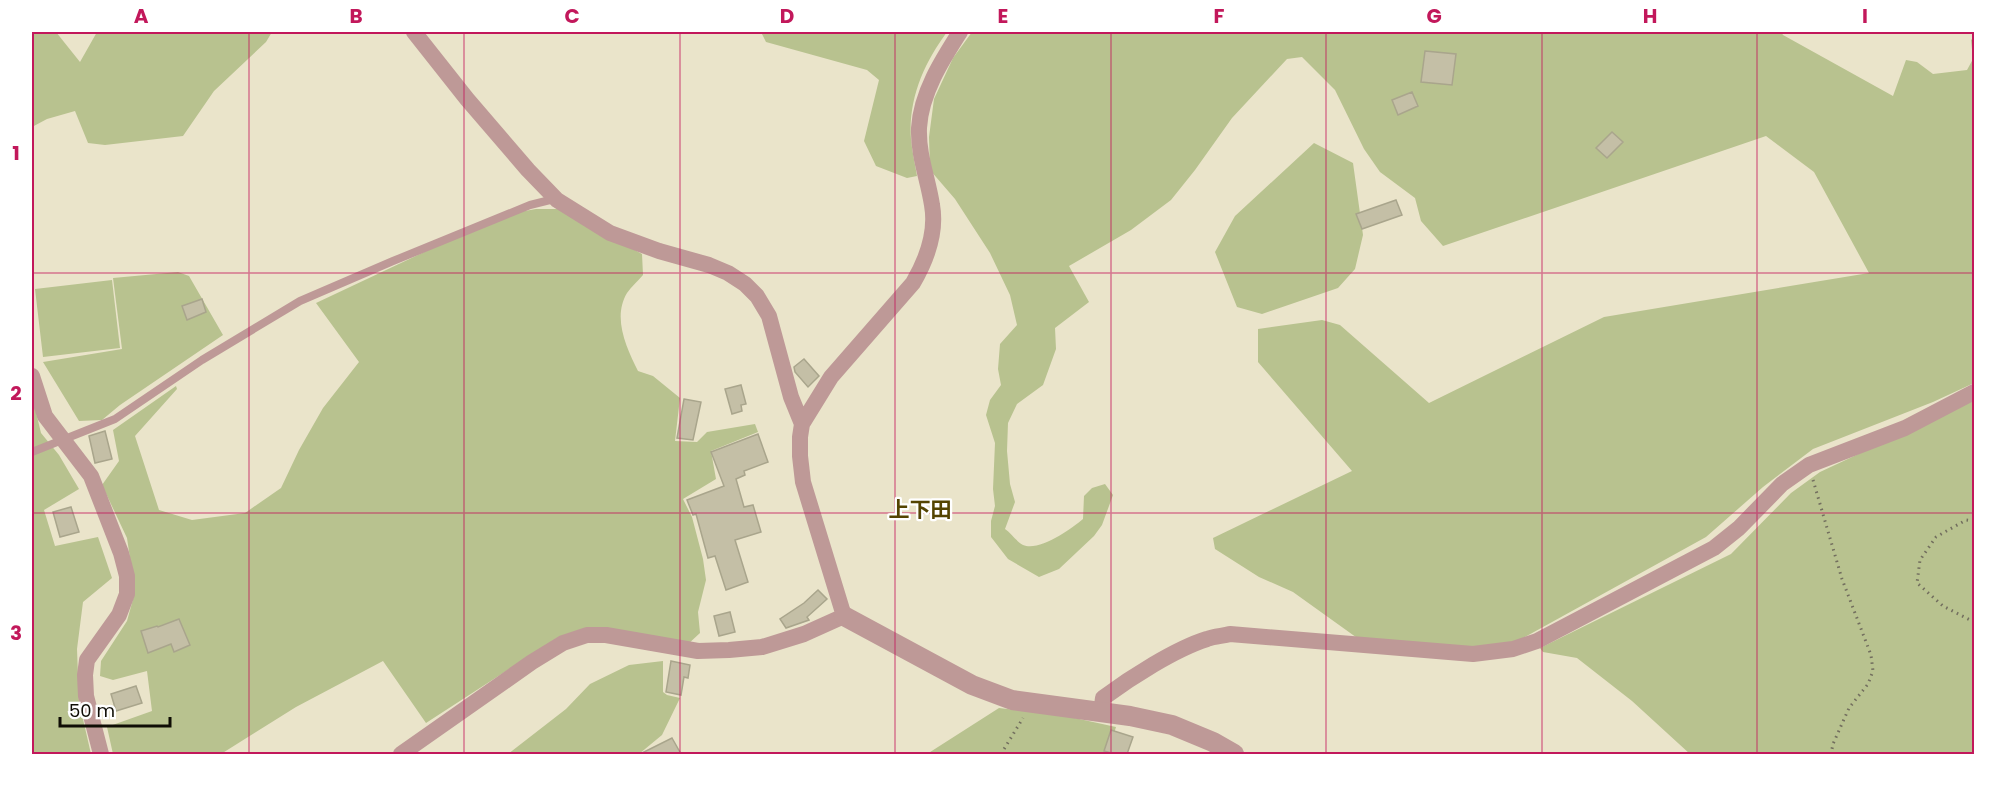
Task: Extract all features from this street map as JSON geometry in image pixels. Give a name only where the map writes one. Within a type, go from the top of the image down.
[{"type":"street","points":[[414,32],[467,99],[557,201],[610,233],[648,248],[710,265],[745,284],[757,296],[769,316],[791,397],[802,424],[800,447],[803,482],[844,616],[972,685],[1012,700],[1130,716],[1172,725],[1213,742],[1234,754]]},
{"type":"street","points":[[802,424],[831,378],[913,283],[923,266],[930,248],[934,225],[920,151],[919,126],[928,90],[960,32]]},
{"type":"street","points":[[32,376],[45,416],[91,476],[127,576],[127,594],[119,615],[87,660],[86,696],[101,754]]},
{"type":"street","points":[[1101,713],[1103,698],[1128,680],[1183,649],[1207,639],[1230,634],[1473,654],[1513,649],[1529,644],[1714,548],[1738,528],[1782,484],[1809,465],[1905,428],[1974,392]]},
{"type":"street","points":[[401,754],[532,662],[563,644],[587,635],[606,635],[698,651],[729,650],[762,647],[804,634],[844,616]]},
{"type":"lane","points":[[32,452],[115,419],[202,360],[300,301],[530,205],[550,200],[557,201]]},
{"type":"path","points":[[1809,465],[1832,550],[1871,655],[1874,671],[1868,684],[1849,708],[1831,754]]},
{"type":"path","points":[[1974,521],[1966,520],[1936,537],[1920,560],[1917,582],[1943,606],[1974,622]]},
{"type":"path","points":[[1001,754],[1032,703]]},
{"type":"green space","points":[[32,32],[56,32],[80,62],[97,32],[272,32],[266,42],[214,91],[183,136],[105,145],[88,143],[75,111],[47,119],[32,127]]},
{"type":"green space","points":[[761,32],[947,32],[931,56],[919,82],[912,110],[911,139],[917,176],[907,178],[876,166],[864,141],[879,80],[867,70],[766,42]]},
{"type":"green space","points":[[972,32],[1781,32],[1893,96],[1906,60],[1917,62],[1933,74],[1967,70],[1973,59],[1971,40],[1974,37],[1974,383],[1933,402],[1813,449],[1763,487],[1706,537],[1512,644],[1467,647],[1360,640],[1293,592],[1259,577],[1215,549],[1213,538],[1352,471],[1258,362],[1258,329],[1322,320],[1340,325],[1429,403],[1604,317],[1869,273],[1814,172],[1766,136],[1443,246],[1421,221],[1415,198],[1380,172],[1364,149],[1335,90],[1302,57],[1287,59],[1232,118],[1171,200],[1131,230],[1069,266],[1089,302],[1055,328],[1056,349],[1043,385],[1017,404],[1008,423],[1007,451],[1010,484],[1015,502],[1005,529],[1023,545],[1037,545],[1054,538],[1083,519],[1084,496],[1092,488],[1105,484],[1113,495],[1102,525],[1094,536],[1059,569],[1039,577],[1008,559],[991,537],[991,521],[995,506],[993,489],[995,443],[986,415],[990,400],[1001,385],[998,369],[1000,344],[1017,325],[1010,295],[990,253],[955,199],[930,170],[929,137],[934,99],[953,58]]},
{"type":"green space","points":[[1314,143],[1353,163],[1363,235],[1355,269],[1338,288],[1262,314],[1237,307],[1215,252],[1235,216]]},
{"type":"green space","points":[[560,209],[642,254],[643,275],[627,293],[621,313],[621,323],[638,371],[653,376],[680,398],[675,441],[697,442],[707,432],[755,424],[758,432],[711,451],[716,479],[683,499],[692,517],[706,580],[698,612],[700,633],[687,645],[557,638],[426,723],[383,661],[296,707],[221,754],[113,754],[107,727],[152,711],[147,671],[113,680],[100,676],[101,661],[127,621],[135,592],[127,538],[102,485],[119,461],[113,430],[176,386],[177,389],[135,436],[159,510],[192,520],[245,513],[281,488],[323,408],[359,362],[316,303],[437,246],[519,212]]},
{"type":"green space","points":[[178,272],[189,276],[223,335],[120,405],[102,420],[79,421],[43,362],[122,349],[113,278]]},
{"type":"green space","points":[[112,280],[120,348],[43,357],[35,289]]},
{"type":"green space","points":[[32,396],[41,433],[59,455],[79,489],[44,510],[55,546],[98,537],[112,578],[83,602],[77,649],[79,702],[91,754],[32,754]]},
{"type":"green space","points":[[1974,400],[1974,754],[1690,754],[1632,701],[1577,658],[1543,652],[1540,648],[1731,554],[1791,493],[1820,472]]},
{"type":"green space","points":[[663,661],[663,692],[680,698],[662,735],[639,754],[508,754],[566,709],[590,684],[629,665]]},
{"type":"green space","points":[[999,708],[1061,715],[1116,727],[1108,753],[1110,754],[927,754]]},
{"type":"building","points":[[1425,51],[1456,54],[1452,85],[1421,82]]},
{"type":"building","points":[[1412,92],[1418,106],[1398,115],[1392,100]]},
{"type":"building","points":[[1612,132],[1623,142],[1607,158],[1596,148]]},
{"type":"building","points":[[1396,200],[1402,215],[1362,229],[1356,214]]},
{"type":"building","points":[[202,299],[206,312],[187,320],[182,306]]},
{"type":"building","points":[[804,359],[819,376],[808,387],[795,372],[794,367]]},
{"type":"building","points":[[741,385],[746,404],[741,405],[742,411],[732,414],[725,389]]},
{"type":"building","points":[[684,399],[701,402],[693,440],[677,438]]},
{"type":"building","points":[[105,431],[112,459],[95,463],[89,436]]},
{"type":"building","points":[[758,434],[768,462],[744,471],[745,475],[736,479],[744,507],[753,505],[761,532],[735,540],[748,582],[726,590],[715,556],[708,558],[696,514],[693,515],[687,500],[724,486],[711,452]]},
{"type":"building","points":[[71,507],[79,532],[60,537],[53,512]]},
{"type":"building","points":[[818,590],[827,599],[807,617],[809,620],[786,628],[780,619],[804,603]]},
{"type":"building","points":[[730,612],[735,632],[719,636],[714,616]]},
{"type":"building","points":[[179,619],[190,645],[174,652],[171,644],[148,653],[141,631]]},
{"type":"building","points":[[671,661],[690,665],[688,678],[684,677],[681,695],[666,692]]},
{"type":"building","points":[[136,686],[142,703],[116,711],[111,694]]},
{"type":"building","points":[[1111,730],[1133,737],[1127,754],[1104,751]]},
{"type":"building","points":[[672,738],[681,754],[640,754]]},
{"type":"district","name":"上下田","points":[[920,510]]}]
